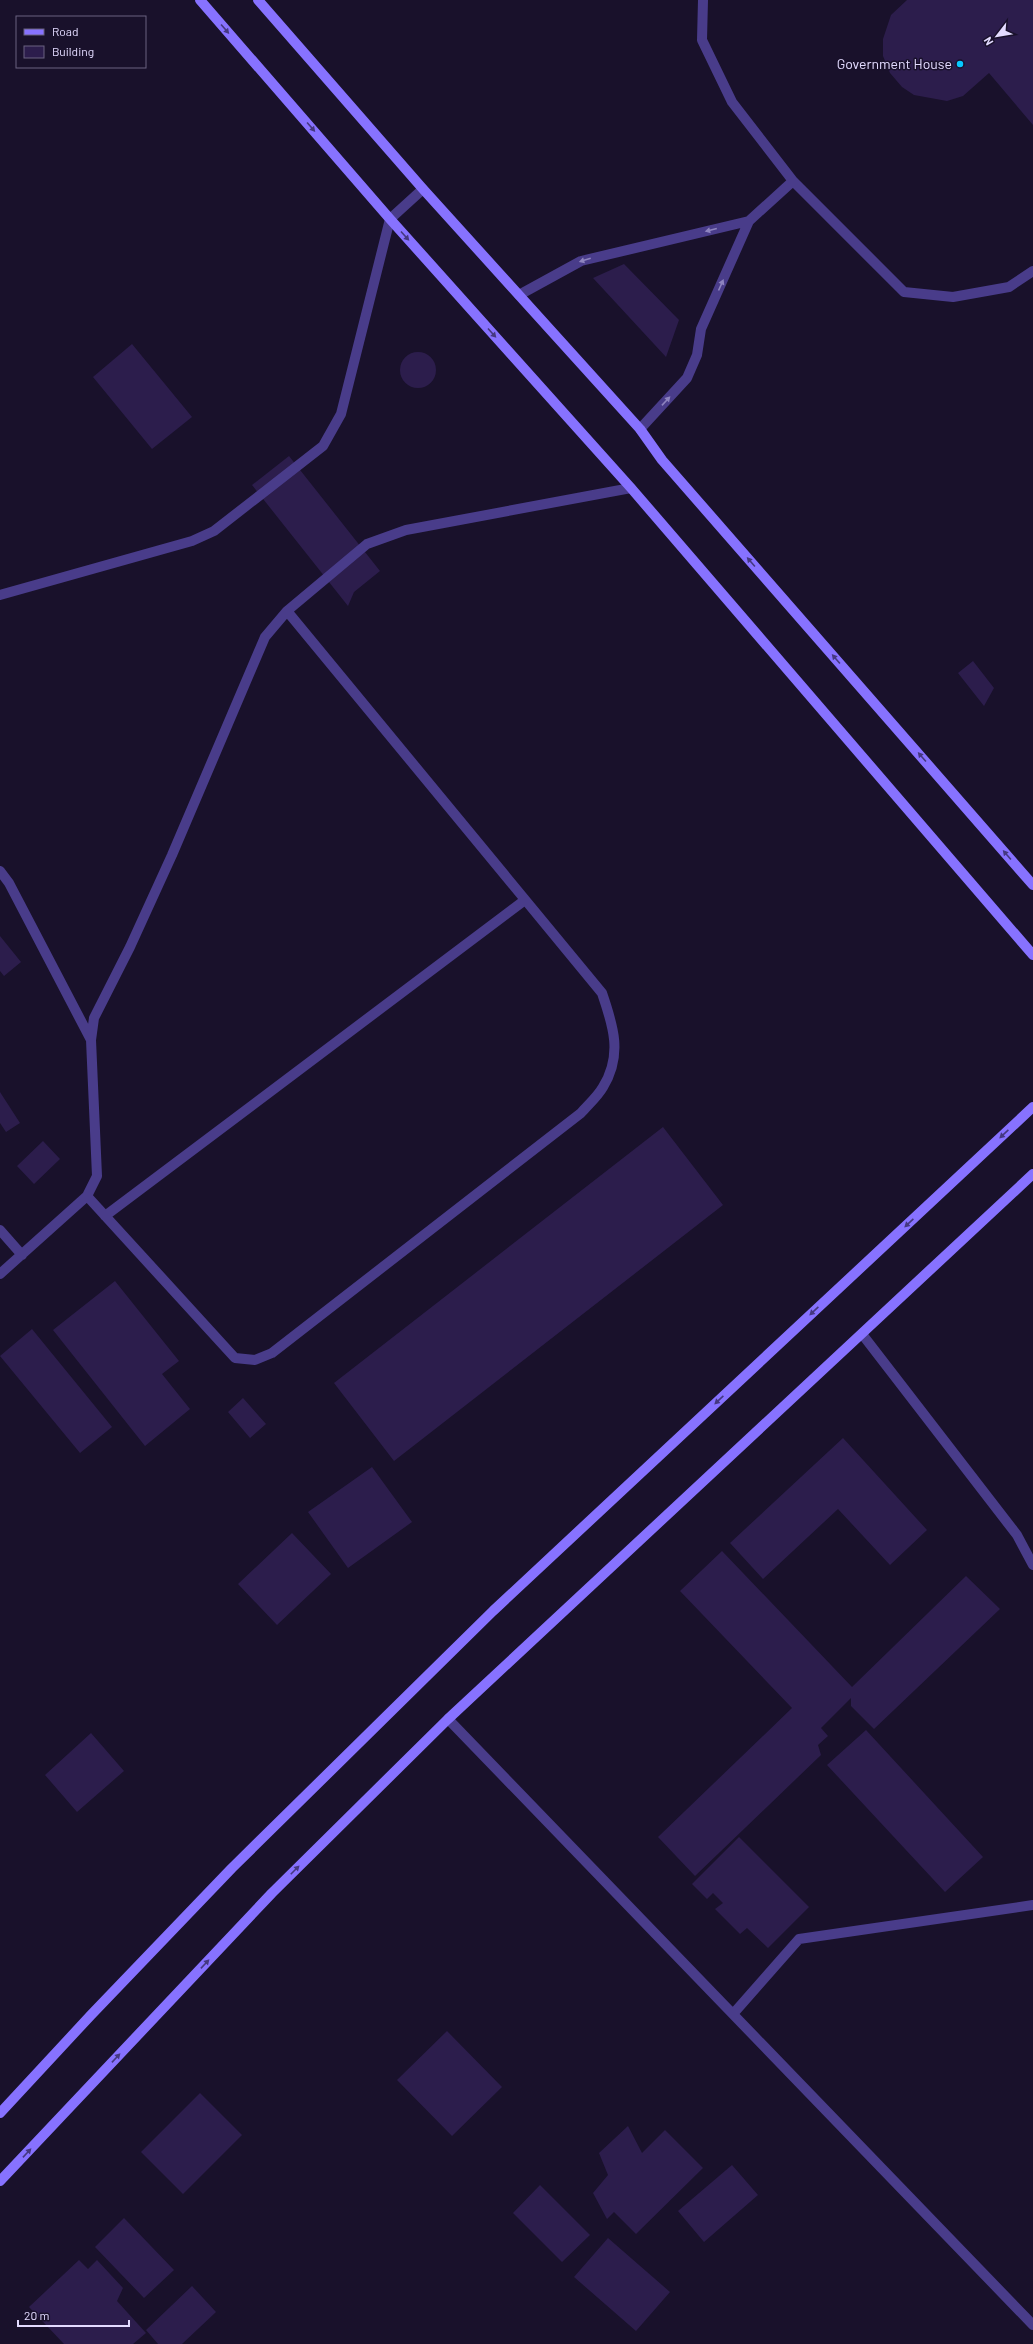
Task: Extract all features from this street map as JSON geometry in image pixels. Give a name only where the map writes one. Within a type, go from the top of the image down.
[{"type":"street","points":[[200,0],[390,218],[631,488],[1033,955]]},
{"type":"street","points":[[258,0],[423,189],[640,429],[662,460],[1033,884]]},
{"type":"street","points":[[703,0],[702,40],[732,102],[793,181],[904,292],[953,297],[1009,287],[1033,270]]},
{"type":"street","points":[[640,429],[687,378],[697,355],[701,329],[749,221],[793,181]]},
{"type":"street","points":[[0,595],[192,541],[214,531],[322,446],[341,414],[390,218],[423,189]]},
{"type":"street","points":[[519,296],[581,261],[749,221]]},
{"type":"street","points":[[0,1274],[87,1196],[96,1176],[91,1040],[94,1018],[130,947],[172,855],[265,637],[287,611],[367,544],[406,530],[631,488]]},
{"type":"street","points":[[87,1196],[235,1358],[255,1360],[272,1353],[580,1112],[603,1087],[615,1056],[613,1024],[602,993],[287,611]]},
{"type":"street","points":[[0,871],[9,883],[91,1040]]},
{"type":"street","points":[[105,1216],[525,900]]},
{"type":"street","points":[[0,2113],[90,2015],[232,1868],[488,1617],[1033,1107]]},
{"type":"street","points":[[0,2181],[272,1893],[448,1719],[1033,1174]]},
{"type":"street","points":[[0,1230],[22,1255]]},
{"type":"street","points":[[862,1334],[1017,1535],[1033,1565]]},
{"type":"street","points":[[448,1719],[1033,2325]]},
{"type":"street","points":[[733,2014],[799,1939],[1033,1905]]},
{"type":"building","name":"Government House","points":[[907,0],[1033,0],[1033,125],[989,73],[963,96],[947,101],[914,95],[902,87],[890,73],[883,56],[883,39],[891,15]]},
{"type":"building","points":[[624,264],[679,320],[666,357],[593,278]]},
{"type":"building","points":[[132,344],[192,417],[152,449],[93,377]]},
{"type":"building","points":[[418,352],[428,355],[433,360],[436,370],[433,380],[428,385],[418,388],[408,385],[403,380],[400,370],[403,360],[408,355]]},
{"type":"building","points":[[289,456],[380,571],[354,592],[348,606],[252,485]]},
{"type":"building","points":[[973,661],[994,688],[984,706],[958,673]]},
{"type":"building","points":[[0,936],[21,962],[4,976],[0,971]]},
{"type":"building","points":[[0,1092],[20,1123],[6,1132],[0,1123]]},
{"type":"building","points":[[663,1127],[723,1205],[394,1461],[334,1383]]},
{"type":"building","points":[[43,1141],[60,1159],[34,1184],[17,1166]]},
{"type":"building","points":[[115,1281],[179,1361],[162,1374],[190,1409],[145,1446],[53,1330]]},
{"type":"building","points":[[32,1329],[112,1427],[80,1453],[0,1356]]},
{"type":"building","points":[[243,1398],[266,1424],[250,1438],[228,1412]]},
{"type":"building","points":[[843,1438],[927,1530],[890,1565],[838,1509],[763,1579],[730,1543]]},
{"type":"building","points":[[372,1467],[412,1522],[348,1568],[308,1512]]},
{"type":"building","points":[[292,1533],[331,1574],[277,1625],[238,1584]]},
{"type":"building","points":[[722,1551],[852,1687],[966,1576],[1000,1609],[874,1729],[851,1706],[851,1698],[821,1728],[828,1736],[818,1745],[821,1755],[695,1876],[658,1837],[792,1708],[680,1591]]},
{"type":"building","points":[[866,1730],[983,1857],[945,1892],[827,1765]]},
{"type":"building","points":[[91,1733],[124,1771],[77,1812],[45,1775]]},
{"type":"building","points":[[739,1837],[809,1907],[768,1948],[747,1928],[740,1934],[715,1909],[723,1903],[713,1893],[707,1899],[692,1884]]},
{"type":"building","points":[[447,2031],[502,2087],[452,2136],[397,2080]]},
{"type":"building","points":[[200,2093],[242,2135],[183,2194],[141,2152]]},
{"type":"building","points":[[628,2126],[642,2153],[665,2130],[703,2168],[636,2234],[614,2212],[607,2219],[593,2193],[608,2175],[599,2153]]},
{"type":"building","points":[[732,2165],[758,2195],[704,2242],[678,2211]]},
{"type":"building","points":[[540,2185],[590,2235],[562,2262],[513,2213]]},
{"type":"building","points":[[124,2218],[174,2270],[144,2298],[95,2247]]},
{"type":"building","points":[[608,2238],[670,2292],[636,2331],[574,2277]]},
{"type":"building","points":[[79,2260],[88,2269],[97,2260],[123,2288],[117,2301],[146,2333],[133,2344],[64,2344],[29,2307]]},
{"type":"building","points":[[192,2286],[216,2312],[182,2344],[158,2344],[146,2330]]},
{"type":"place","name":"Government House","points":[[960,64]]}]
